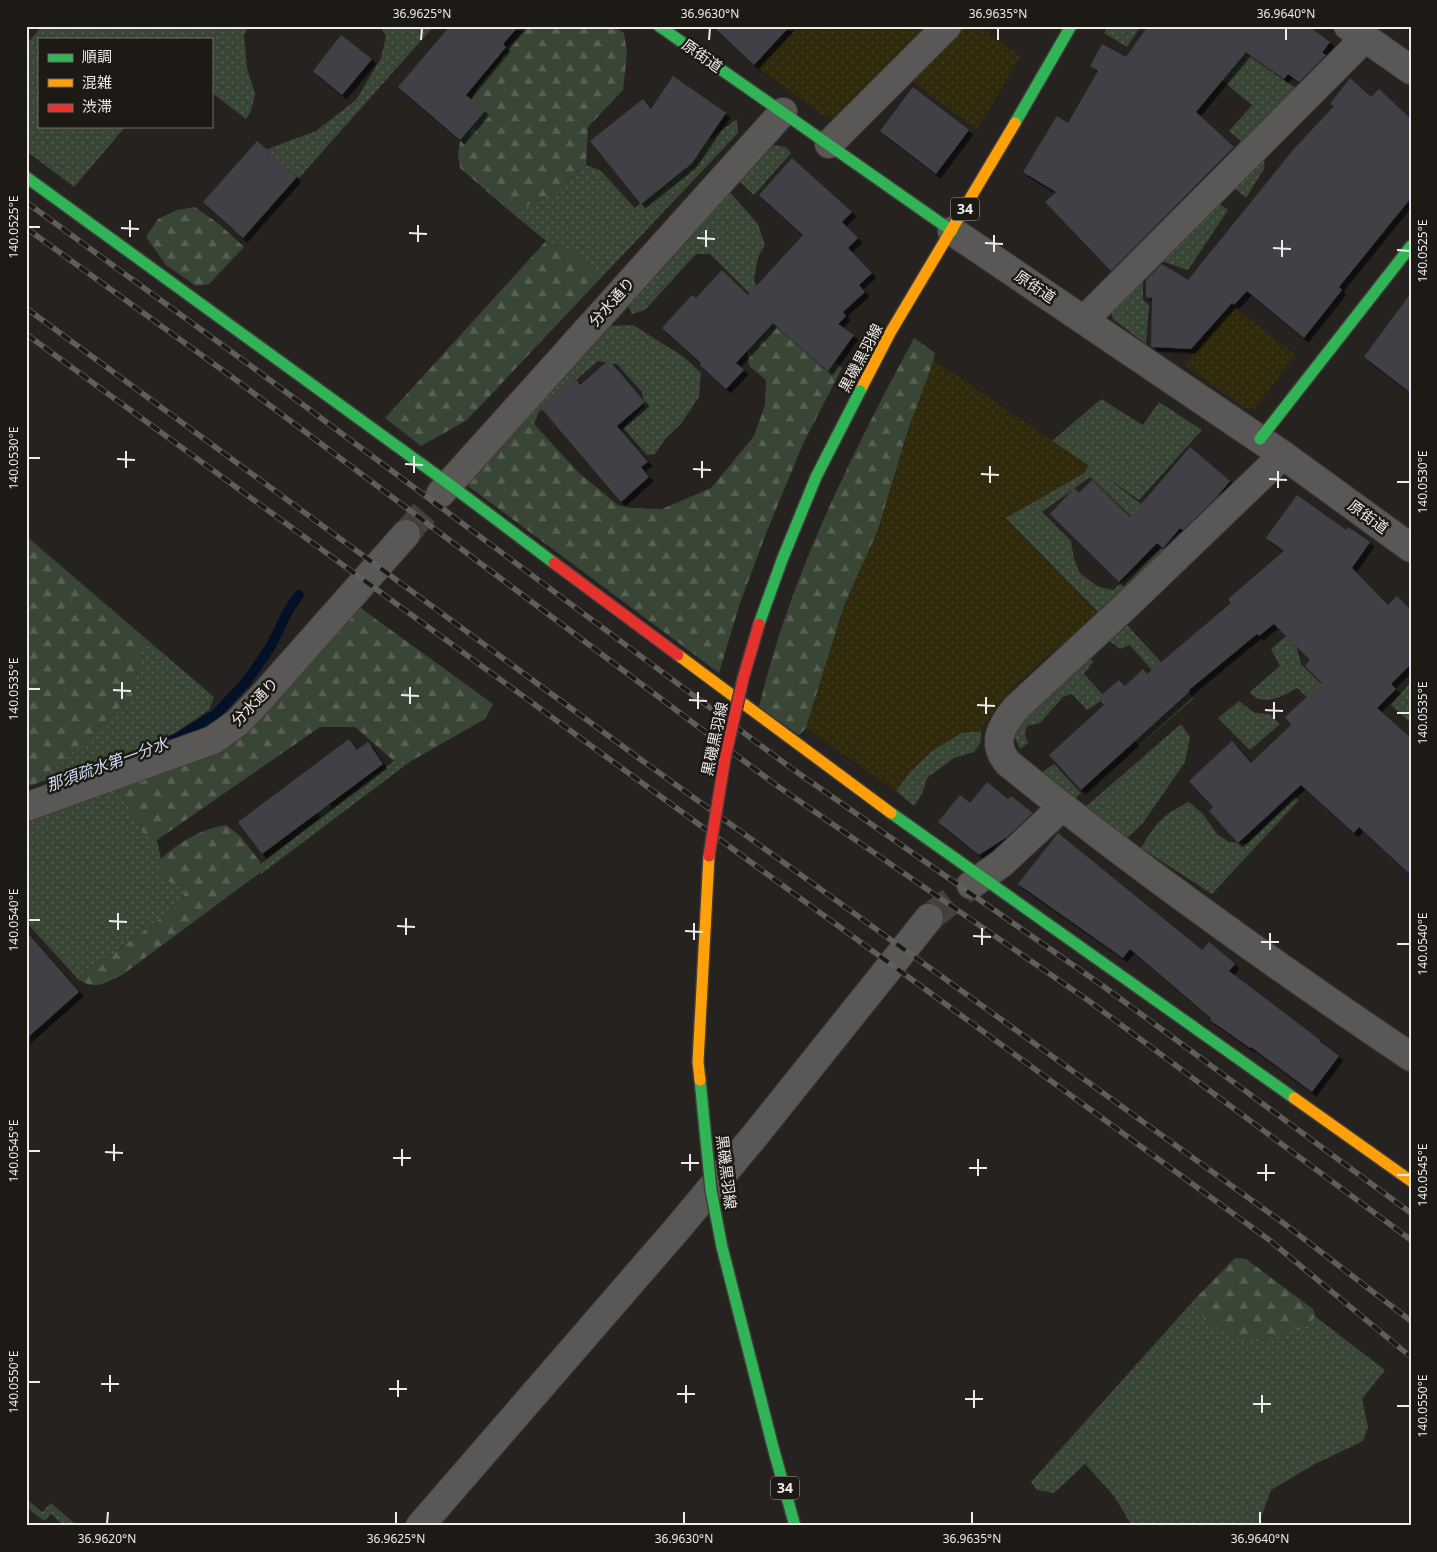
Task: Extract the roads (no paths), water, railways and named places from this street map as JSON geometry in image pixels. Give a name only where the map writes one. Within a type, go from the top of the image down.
[{"type":"street","name":"原街道","points":[[659,26],[952,231],[1260,438],[1411,548]]},
{"type":"street","points":[[829,144],[947,26]]},
{"type":"street","name":"黒磯黒羽線","points":[[795,1526],[722,1247],[711,1190],[698,1062],[705,910],[712,835],[725,758],[746,669],[760,622],[786,550],[816,478],[890,333],[952,231],[1071,26]]},
{"type":"street","points":[[1084,320],[1356,32],[1411,70]]},
{"type":"street","name":"分水通り","points":[[445,489],[783,112]]},
{"type":"street","points":[[26,177],[445,489],[871,799],[977,881],[1411,1181]]},
{"type":"street","points":[[1260,438],[1411,246]]},
{"type":"street","points":[[1283,455],[1127,605],[1016,708],[1005,721],[999,735],[999,746],[1001,755],[1008,763],[1062,807],[1288,974],[1411,1057]]},
{"type":"street","name":"分水通り","points":[[26,807],[213,740],[237,722],[261,698],[406,534]]},
{"type":"street","points":[[977,881],[1002,864],[1062,807]]},
{"type":"street","points":[[420,1526],[678,1228],[763,1126],[929,918]]},
{"type":"waterway","name":"那須疏水第一分水","points":[[161,745],[179,737],[216,714],[246,682],[271,646],[288,611],[299,595]]},
{"type":"tunnel","points":[[406,534],[441,493]]},
{"type":"tunnel","points":[[929,918],[971,885]]},
{"type":"railway","points":[[26,202],[251,366],[791,768],[1103,986],[1411,1213]]},
{"type":"railway","points":[[26,228],[236,380],[776,785],[1089,1001],[1411,1240]]},
{"type":"railway","points":[[26,308],[636,756],[1282,1222],[1411,1321]]},
{"type":"railway","points":[[26,334],[1268,1239],[1411,1357]]}]
